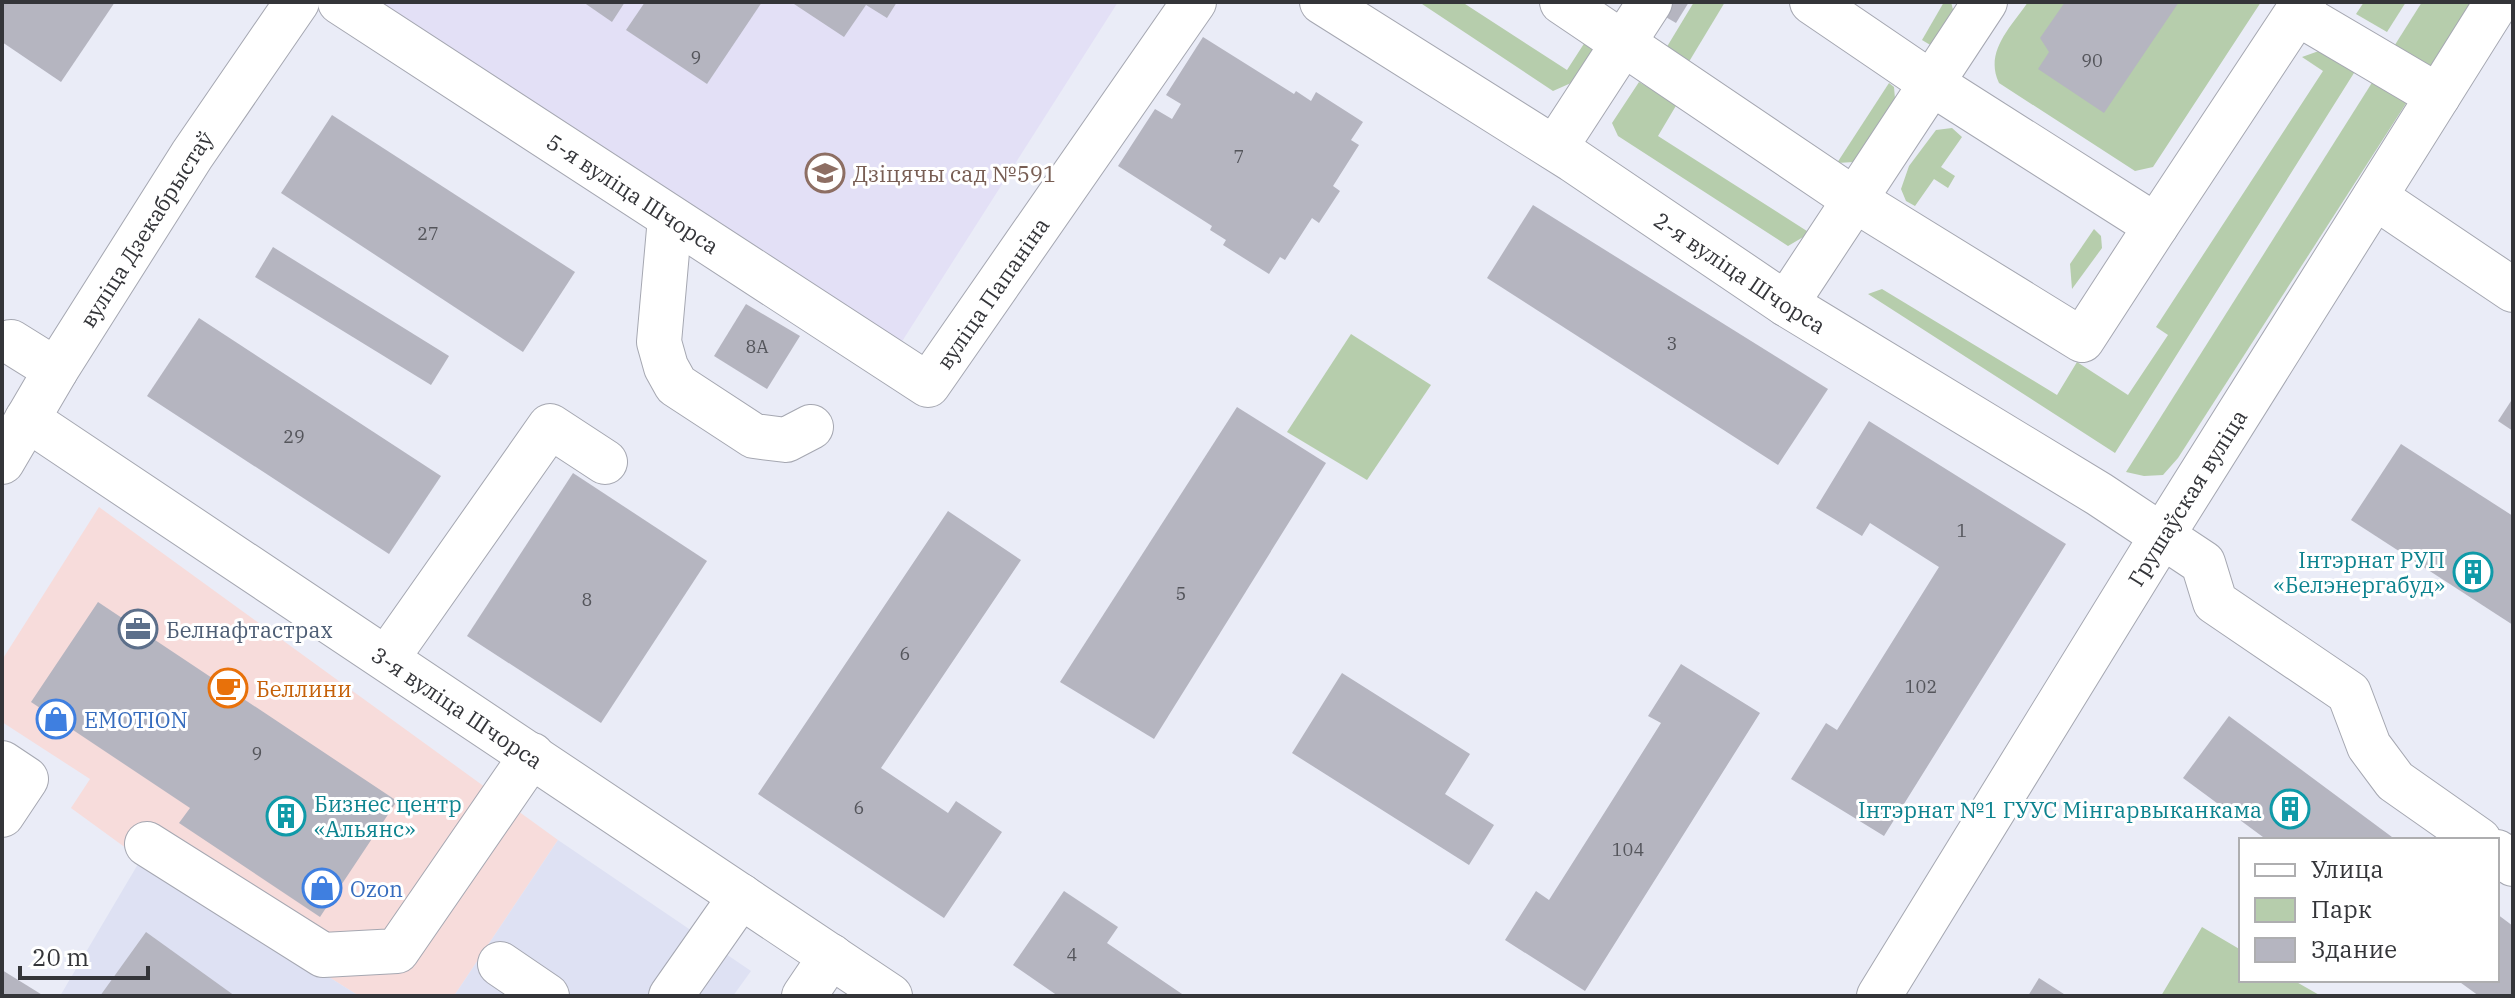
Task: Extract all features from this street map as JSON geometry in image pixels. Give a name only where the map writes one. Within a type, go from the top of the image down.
[{"type":"street","name":"вуліца Дзекабрыстаў","points":[[2,462],[56,370],[192,155],[297,2]]},
{"type":"street","name":"5-я вуліца Шчорса","points":[[340,2],[928,385]]},
{"type":"street","name":"вуліца Папаніна","points":[[928,385],[1194,2]]},
{"type":"street","name":"2-я вуліца Шчорса","points":[[1322,2],[1555,148],[1786,304],[2099,494],[2203,563],[2215,602],[2349,693],[2369,746],[2395,781],[2476,838]]},
{"type":"street","points":[[1562,2],[1855,200],[2082,340],[2300,8],[2438,96]]},
{"type":"street","points":[[1555,148],[1650,2]]},
{"type":"street","points":[[1812,2],[1931,83],[2156,226]]},
{"type":"street","points":[[1786,304],[1985,2]]},
{"type":"street","name":"Грушаўская вуліца","points":[[1879,996],[2162,536],[2497,2]]},
{"type":"street","points":[[2375,197],[2513,290]]},
{"type":"street","points":[[670,218],[659,342],[666,367],[676,385],[754,436],[786,440],[811,427]]},
{"type":"street","points":[[11,342],[56,370]]},
{"type":"street","name":"3-я вуліца Шчорса","points":[[27,419],[890,996]]},
{"type":"street","points":[[387,658],[550,426],[605,462]]},
{"type":"street","points":[[147,844],[323,955],[397,951],[532,755]]},
{"type":"street","points":[[2,763],[26,779],[2,815]]},
{"type":"street","points":[[671,996],[741,896]]},
{"type":"street","points":[[804,996],[831,956]]},
{"type":"street","points":[[500,964],[547,996]]},
{"type":"shaded area","name":"Дзіцячы сад №591","points":[[379,2],[1118,2],[901,343]]},
{"type":"shaded area","points":[[99,507],[558,840],[454,996],[359,996],[141,859],[71,808],[90,779],[2,722],[2,660]]},
{"type":"shaded area","points":[[558,840],[751,971],[733,996],[454,996]]},
{"type":"shaded area","points":[[141,859],[359,996],[60,996]]},
{"type":"green space","points":[[1419,2],[1462,2],[1567,70],[1587,39],[1593,52],[1571,83],[1553,91]]},
{"type":"green space","points":[[1694,2],[1725,2],[1687,65],[1665,50]]},
{"type":"green space","points":[[1944,2],[1951,2],[1956,21],[1937,49],[1922,40]]},
{"type":"green space","points":[[2028,2],[2261,2],[2153,167],[2135,171],[1999,83],[1995,72],[1997,50],[2007,30]]},
{"type":"green space","points":[[2364,2],[2406,2],[2387,32],[2356,14]]},
{"type":"green space","points":[[2422,2],[2472,2],[2422,79],[2386,59]]},
{"type":"green space","points":[[2330,47],[2359,65],[2115,453],[1868,294],[1882,289],[2057,395],[2077,362],[2128,395],[2168,335],[2156,327],[2323,71],[2302,57]]},
{"type":"green space","points":[[2380,70],[2414,91],[2178,458],[2163,475],[2144,476],[2126,472]]},
{"type":"green space","points":[[1639,82],[1677,104],[1658,136],[1810,233],[1788,246],[1618,136],[1612,123]]},
{"type":"green space","points":[[1889,83],[1894,87],[1895,99],[1854,162],[1837,163]]},
{"type":"green space","points":[[1952,128],[1962,137],[1941,167],[1955,176],[1948,188],[1934,179],[1915,206],[1906,201],[1901,189],[1909,166],[1936,130]]},
{"type":"green space","points":[[2094,229],[2101,236],[2102,248],[2072,289],[2070,264]]},
{"type":"green space","points":[[1351,334],[1431,385],[1367,480],[1287,432]]},
{"type":"green space","points":[[2202,927],[2239,949],[2239,982],[2296,982],[2321,996],[2161,996]]},
{"type":"building","points":[[2,2],[115,2],[61,82],[2,42]]},
{"type":"building","points":[[583,2],[625,2],[612,22]]},
{"type":"building","points":[[645,2],[762,2],[707,84],[626,30]]},
{"type":"building","points":[[791,2],[897,2],[887,18],[866,5],[844,37]]},
{"type":"building","points":[[1673,2],[1689,2],[1676,23],[1664,16]]},
{"type":"building","points":[[2065,2],[2179,2],[2104,113],[2038,69],[2049,52],[2040,38]]},
{"type":"building","points":[[1203,37],[1294,94],[1296,91],[1311,101],[1316,92],[1363,122],[1351,140],[1359,145],[1333,186],[1340,191],[1319,223],[1312,218],[1285,260],[1280,257],[1269,274],[1223,245],[1226,240],[1210,230],[1212,226],[1118,166],[1155,109],[1172,119],[1181,104],[1166,95]]},
{"type":"building","points":[[332,115],[575,272],[523,352],[281,193]]},
{"type":"building","points":[[1533,205],[1828,389],[1778,465],[1487,278]]},
{"type":"building","points":[[273,247],[449,356],[431,385],[255,277]]},
{"type":"building","points":[[746,304],[800,336],[767,389],[714,356]]},
{"type":"building","points":[[199,318],[441,476],[389,554],[147,396]]},
{"type":"building","points":[[2513,398],[2513,431],[2498,421]]},
{"type":"building","points":[[1237,407],[1326,463],[1154,739],[1060,682]]},
{"type":"building","points":[[1869,421],[2066,544],[1884,836],[1791,779],[1826,723],[1837,730],[1939,567],[1870,523],[1862,536],[1816,508]]},
{"type":"building","name":"Інтэрнат РУП «Белэнергабуд»","points":[[2401,444],[2513,516],[2513,625],[2351,520]]},
{"type":"building","points":[[573,473],[707,561],[601,723],[467,636]]},
{"type":"building","points":[[948,511],[1021,560],[881,768],[948,813],[956,801],[1002,832],[944,918],[758,794]]},
{"type":"building","points":[[98,602],[397,801],[320,917],[179,823],[190,808],[31,702]]},
{"type":"building","points":[[1681,664],[1760,713],[1585,991],[1505,940],[1536,891],[1549,900],[1661,723],[1648,716]]},
{"type":"building","points":[[1342,673],[1470,754],[1445,794],[1494,825],[1469,865],[1292,753]]},
{"type":"building","name":"Інтэрнат №1 ГУУС Мінгарвыканкама","points":[[2229,716],[2393,838],[2264,838],[2183,778]]},
{"type":"building","points":[[1064,891],[1118,927],[1107,943],[1185,996],[1058,996],[1013,965]]},
{"type":"building","points":[[2499,916],[2513,926],[2513,996],[2479,996],[2460,982],[2499,982]]},
{"type":"building","points":[[146,932],[235,996],[100,996]]},
{"type":"building","points":[[2,970],[44,996],[2,996]]},
{"type":"building","points":[[2039,978],[2067,996],[2028,996]]},
{"type":"place","name":"Дзіцячы сад №591","points":[[825,173]]},
{"type":"place","name":"Інтэрнат РУП «Белэнергабуд»","points":[[2473,572]]},
{"type":"place","name":"Белнафтастрах","points":[[138,629]]},
{"type":"place","name":"Беллини","points":[[228,688]]},
{"type":"place","name":"EMOTION","points":[[56,719]]},
{"type":"place","name":"Інтэрнат №1 ГУУС Мінгарвыканкама","points":[[2290,809]]},
{"type":"place","name":"Бизнес центр «Альянс»","points":[[286,816]]},
{"type":"place","name":"Ozon","points":[[322,888]]}]
